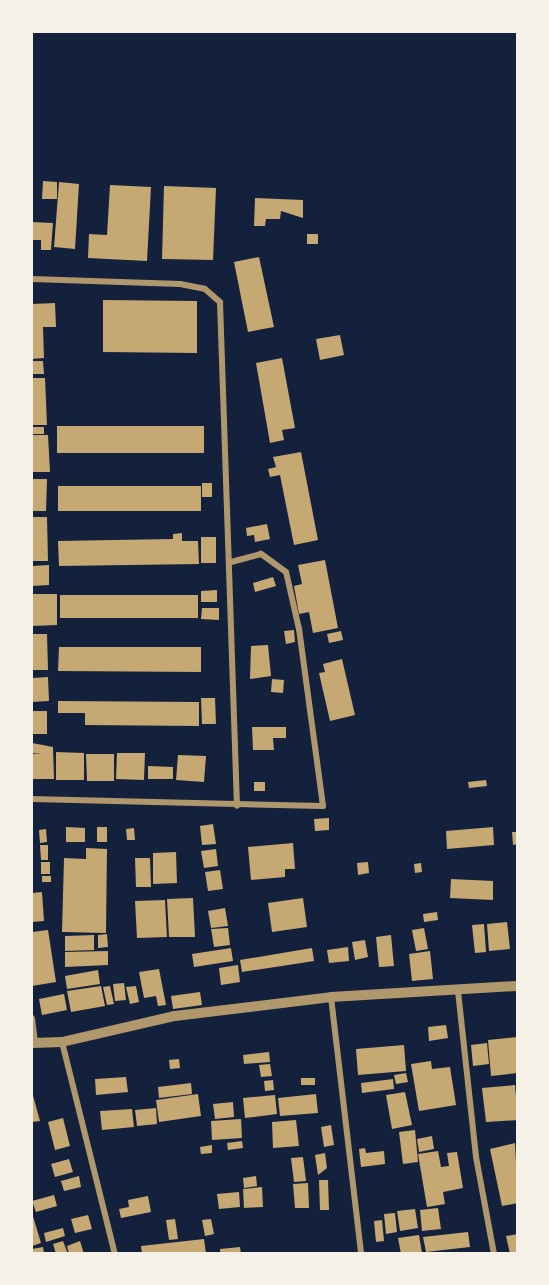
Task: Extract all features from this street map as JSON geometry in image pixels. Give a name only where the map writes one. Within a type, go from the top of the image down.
[{"type":"street","points":[[32,279],[180,284],[205,288],[220,302],[232,562],[237,806]]},
{"type":"street","points":[[32,799],[237,806],[323,806],[299,629],[286,572],[261,554],[232,562]]},
{"type":"street","points":[[32,1018],[34,1043],[62,1042],[175,1016],[330,997],[518,986]]},
{"type":"street","points":[[458,991],[476,1157],[494,1254]]},
{"type":"street","points":[[330,997],[361,1254]]},
{"type":"street","points":[[62,1042],[115,1254]]},
{"type":"building","points":[[43,181],[57,182],[57,199],[42,199]]},
{"type":"building","points":[[59,182],[79,184],[75,249],[54,247]]},
{"type":"building","points":[[110,185],[151,187],[147,261],[88,258],[89,234],[107,235]]},
{"type":"building","points":[[164,186],[216,188],[213,260],[162,259]]},
{"type":"building","points":[[255,198],[303,200],[303,218],[281,211],[280,219],[266,219],[265,226],[254,226]]},
{"type":"building","points":[[32,222],[53,223],[51,250],[41,250],[41,240],[32,240]]},
{"type":"building","points":[[307,234],[318,234],[318,244],[307,244]]},
{"type":"building","points":[[259,257],[274,327],[248,332],[234,262]]},
{"type":"building","points":[[103,300],[197,301],[197,353],[103,352]]},
{"type":"building","points":[[55,303],[56,327],[43,327],[44,358],[32,359],[32,304]]},
{"type":"building","points":[[340,335],[344,355],[320,360],[316,339]]},
{"type":"building","points":[[282,358],[295,428],[282,430],[284,440],[270,443],[256,363]]},
{"type":"building","points":[[32,361],[43,361],[44,374],[32,374]]},
{"type":"building","points":[[32,378],[45,378],[47,425],[32,425]]},
{"type":"building","points":[[57,426],[204,426],[204,453],[57,453]]},
{"type":"building","points":[[32,427],[44,427],[44,434],[32,434]]},
{"type":"building","points":[[32,435],[48,435],[50,472],[32,472]]},
{"type":"building","points":[[301,452],[318,540],[294,545],[280,475],[270,477],[268,469],[276,467],[273,457]]},
{"type":"building","points":[[32,479],[47,479],[46,511],[32,511]]},
{"type":"building","points":[[202,483],[212,483],[212,497],[202,497]]},
{"type":"building","points":[[58,486],[201,486],[201,511],[58,511]]},
{"type":"building","points":[[32,517],[47,517],[48,561],[32,561]]},
{"type":"building","points":[[267,524],[270,539],[255,542],[254,535],[247,536],[246,528]]},
{"type":"building","points":[[182,533],[182,541],[198,541],[199,564],[59,566],[58,541],[173,539],[173,534]]},
{"type":"building","points":[[201,537],[216,537],[216,563],[201,563]]},
{"type":"building","points":[[325,560],[338,628],[313,633],[309,612],[299,614],[294,586],[302,584],[298,565]]},
{"type":"building","points":[[49,565],[49,585],[32,586],[32,566]]},
{"type":"building","points":[[273,577],[276,586],[255,592],[253,583]]},
{"type":"building","points":[[217,590],[217,602],[201,602],[201,591]]},
{"type":"building","points":[[32,594],[57,594],[57,625],[32,626]]},
{"type":"building","points":[[60,595],[198,595],[198,618],[60,618]]},
{"type":"building","points":[[202,608],[219,608],[219,620],[201,619]]},
{"type":"building","points":[[294,630],[295,642],[286,644],[284,631]]},
{"type":"building","points":[[341,631],[343,640],[329,643],[327,634]]},
{"type":"building","points":[[32,634],[47,634],[48,670],[32,670]]},
{"type":"building","points":[[268,645],[271,676],[250,679],[251,646]]},
{"type":"building","points":[[59,647],[201,647],[201,672],[58,671]]},
{"type":"building","points":[[342,659],[355,715],[330,721],[319,673],[325,672],[323,664]]},
{"type":"building","points":[[48,677],[49,701],[32,702],[32,678]]},
{"type":"building","points":[[272,679],[284,680],[283,693],[271,692]]},
{"type":"building","points":[[201,698],[215,698],[216,724],[202,724]]},
{"type":"building","points":[[58,701],[199,702],[199,726],[85,725],[85,713],[58,713]]},
{"type":"building","points":[[32,711],[47,711],[47,734],[32,734]]},
{"type":"building","points":[[252,727],[286,727],[286,738],[273,738],[274,750],[253,750]]},
{"type":"building","points":[[32,743],[53,747],[54,779],[32,779],[32,754],[41,754],[32,753]]},
{"type":"building","points":[[56,752],[84,753],[84,780],[56,780]]},
{"type":"building","points":[[117,753],[145,753],[144,780],[116,779]]},
{"type":"building","points":[[86,754],[114,754],[114,781],[87,781]]},
{"type":"building","points":[[178,755],[206,756],[204,782],[176,780]]},
{"type":"building","points":[[148,766],[173,767],[173,779],[148,779]]},
{"type":"building","points":[[486,780],[487,786],[469,788],[468,782]]},
{"type":"building","points":[[254,782],[265,782],[265,791],[254,791]]},
{"type":"building","points":[[329,818],[329,830],[315,831],[314,819]]},
{"type":"building","points":[[213,824],[216,844],[202,845],[200,826]]},
{"type":"building","points":[[66,827],[85,828],[85,842],[66,842]]},
{"type":"building","points":[[97,827],[107,827],[107,842],[97,842]]},
{"type":"building","points":[[493,827],[494,845],[447,849],[446,831]]},
{"type":"building","points":[[134,828],[135,840],[127,840],[126,829]]},
{"type":"building","points":[[46,829],[47,842],[40,843],[39,830]]},
{"type":"building","points":[[512,832],[518,832],[518,844],[513,845]]},
{"type":"building","points":[[293,843],[295,869],[285,869],[285,877],[251,880],[248,847]]},
{"type":"building","points":[[40,845],[48,845],[48,860],[41,860]]},
{"type":"building","points":[[86,848],[107,849],[106,933],[62,932],[64,858],[86,859]]},
{"type":"building","points":[[216,849],[218,866],[204,868],[201,851]]},
{"type":"building","points":[[176,852],[177,883],[153,884],[153,853]]},
{"type":"building","points":[[135,858],[150,858],[151,887],[136,887]]},
{"type":"building","points":[[41,862],[50,862],[50,874],[41,874]]},
{"type":"building","points":[[368,862],[369,873],[358,875],[357,863]]},
{"type":"building","points":[[421,863],[422,872],[415,873],[414,864]]},
{"type":"building","points":[[220,870],[223,889],[208,891],[205,872]]},
{"type":"building","points":[[42,876],[51,876],[51,882],[42,882]]},
{"type":"building","points":[[451,879],[493,881],[493,900],[450,898]]},
{"type":"building","points":[[42,892],[44,921],[32,922],[32,893]]},
{"type":"building","points":[[193,898],[195,937],[169,937],[167,899]]},
{"type":"building","points":[[303,898],[307,927],[272,932],[268,903]]},
{"type":"building","points":[[165,900],[167,937],[137,938],[135,901]]},
{"type":"building","points":[[225,908],[228,926],[211,928],[208,911]]},
{"type":"building","points":[[437,912],[438,920],[424,922],[423,914]]},
{"type":"building","points":[[507,922],[510,949],[489,951],[487,924]]},
{"type":"building","points":[[484,924],[486,952],[475,953],[472,925]]},
{"type":"building","points":[[228,928],[230,945],[214,947],[211,929]]},
{"type":"building","points":[[424,928],[428,949],[416,951],[412,930]]},
{"type":"building","points":[[48,930],[56,982],[32,986],[32,932]]},
{"type":"building","points":[[107,934],[108,947],[98,948],[98,935]]},
{"type":"building","points":[[94,935],[94,950],[65,951],[65,936]]},
{"type":"building","points":[[391,935],[394,966],[379,967],[376,937]]},
{"type":"building","points":[[365,940],[368,957],[355,960],[352,942]]},
{"type":"building","points":[[348,947],[349,961],[329,963],[327,950]]},
{"type":"building","points":[[231,948],[233,961],[194,967],[192,954]]},
{"type":"building","points":[[312,948],[314,961],[242,972],[240,960]]},
{"type":"building","points":[[108,951],[108,965],[65,967],[65,952]]},
{"type":"building","points":[[430,951],[433,979],[412,981],[409,954]]},
{"type":"building","points":[[238,965],[240,982],[221,985],[219,968]]},
{"type":"building","points":[[159,969],[166,1005],[158,1006],[156,996],[144,998],[139,972]]},
{"type":"building","points":[[98,970],[100,984],[67,989],[65,976]]},
{"type":"building","points":[[124,983],[126,1000],[115,1001],[113,984]]},
{"type":"building","points":[[101,986],[105,1006],[71,1012],[67,991]]},
{"type":"building","points":[[110,986],[114,1004],[107,1005],[103,987]]},
{"type":"building","points":[[136,986],[139,1002],[130,1004],[126,987]]},
{"type":"building","points":[[200,992],[202,1005],[173,1009],[171,996]]},
{"type":"building","points":[[64,994],[67,1010],[42,1015],[39,999]]},
{"type":"building","points":[[446,1025],[448,1038],[429,1041],[428,1027]]},
{"type":"building","points":[[518,1037],[518,1073],[491,1076],[488,1040]]},
{"type":"building","points":[[487,1043],[489,1064],[473,1066],[471,1045]]},
{"type":"building","points":[[404,1045],[406,1071],[358,1075],[356,1049]]},
{"type":"building","points":[[269,1052],[270,1062],[244,1064],[243,1055]]},
{"type":"building","points":[[179,1059],[180,1068],[170,1069],[169,1060]]},
{"type":"building","points":[[431,1061],[432,1069],[450,1067],[456,1105],[419,1111],[411,1064]]},
{"type":"building","points":[[270,1064],[272,1076],[261,1077],[259,1065]]},
{"type":"building","points":[[406,1073],[408,1082],[396,1084],[394,1075]]},
{"type":"building","points":[[126,1077],[128,1092],[96,1095],[95,1079]]},
{"type":"building","points":[[301,1078],[315,1078],[315,1085],[301,1085]]},
{"type":"building","points":[[393,1079],[394,1089],[362,1093],[361,1083]]},
{"type":"building","points":[[273,1080],[274,1090],[265,1091],[264,1081]]},
{"type":"building","points":[[191,1083],[192,1094],[159,1098],[158,1087]]},
{"type":"building","points":[[515,1085],[518,1120],[486,1122],[482,1088]]},
{"type":"building","points":[[32,1092],[40,1121],[32,1122]]},
{"type":"building","points":[[405,1092],[412,1125],[392,1129],[386,1095]]},
{"type":"building","points":[[198,1094],[201,1116],[159,1122],[156,1100]]},
{"type":"building","points":[[316,1094],[318,1113],[280,1116],[278,1098]]},
{"type":"building","points":[[275,1095],[277,1114],[245,1118],[243,1098]]},
{"type":"building","points":[[233,1102],[234,1117],[215,1119],[213,1104]]},
{"type":"building","points":[[156,1108],[157,1124],[137,1126],[135,1110]]},
{"type":"building","points":[[132,1109],[134,1127],[102,1130],[100,1111]]},
{"type":"building","points":[[63,1118],[70,1146],[55,1150],[48,1122]]},
{"type":"building","points":[[241,1119],[242,1138],[212,1140],[211,1121]]},
{"type":"building","points":[[296,1120],[299,1146],[273,1148],[272,1122]]},
{"type":"building","points":[[331,1125],[334,1145],[324,1147],[321,1127]]},
{"type":"building","points":[[415,1130],[418,1162],[403,1164],[399,1132]]},
{"type":"building","points":[[432,1136],[434,1149],[419,1152],[417,1139]]},
{"type":"building","points":[[242,1141],[243,1148],[228,1150],[227,1143]]},
{"type":"building","points":[[515,1143],[518,1203],[502,1206],[490,1149]]},
{"type":"building","points":[[212,1145],[212,1153],[201,1154],[200,1147]]},
{"type":"building","points":[[365,1148],[366,1153],[384,1151],[385,1164],[361,1167],[359,1149]]},
{"type":"building","points":[[438,1151],[441,1167],[449,1166],[447,1153],[457,1152],[463,1188],[443,1192],[445,1204],[427,1207],[418,1154]]},
{"type":"building","points":[[325,1153],[327,1168],[318,1175],[315,1155]]},
{"type":"building","points":[[303,1157],[306,1181],[294,1182],[291,1158]]},
{"type":"building","points":[[69,1159],[73,1172],[55,1177],[51,1164]]},
{"type":"building","points":[[79,1176],[81,1187],[64,1191],[61,1181]]},
{"type":"building","points":[[256,1176],[257,1186],[244,1188],[243,1178]]},
{"type":"building","points":[[319,1180],[328,1180],[329,1210],[320,1210]]},
{"type":"building","points":[[308,1183],[309,1208],[295,1208],[293,1184]]},
{"type":"building","points":[[262,1187],[263,1207],[244,1208],[243,1189]]},
{"type":"building","points":[[239,1192],[240,1207],[219,1209],[217,1194]]},
{"type":"building","points":[[54,1195],[57,1206],[36,1212],[32,1201]]},
{"type":"building","points":[[148,1196],[151,1212],[121,1218],[119,1209],[129,1207],[128,1200]]},
{"type":"building","points":[[438,1208],[441,1229],[422,1231],[420,1210]]},
{"type":"building","points":[[415,1209],[418,1228],[400,1231],[397,1211]]},
{"type":"building","points":[[32,1213],[41,1243],[32,1246]]},
{"type":"building","points":[[395,1213],[397,1232],[386,1234],[384,1214]]},
{"type":"building","points":[[88,1215],[92,1229],[75,1233],[71,1219]]},
{"type":"building","points":[[175,1219],[178,1239],[169,1240],[166,1220]]},
{"type":"building","points":[[211,1219],[214,1234],[205,1236],[202,1220]]},
{"type":"building","points":[[382,1220],[384,1241],[376,1242],[374,1221]]},
{"type":"building","points":[[63,1228],[65,1236],[46,1242],[44,1233]]},
{"type":"building","points":[[468,1232],[470,1247],[426,1252],[423,1237]]},
{"type":"building","points":[[518,1234],[518,1254],[510,1254],[506,1236]]},
{"type":"building","points":[[419,1235],[422,1253],[401,1254],[398,1238]]},
{"type":"building","points":[[204,1239],[206,1254],[142,1254],[141,1246]]},
{"type":"building","points":[[63,1241],[68,1254],[56,1254],[53,1244]]},
{"type":"building","points":[[80,1241],[84,1254],[69,1254],[67,1246]]},
{"type":"building","points":[[43,1247],[44,1254],[32,1254],[32,1249]]},
{"type":"building","points":[[240,1247],[241,1254],[220,1254],[220,1249]]}]
